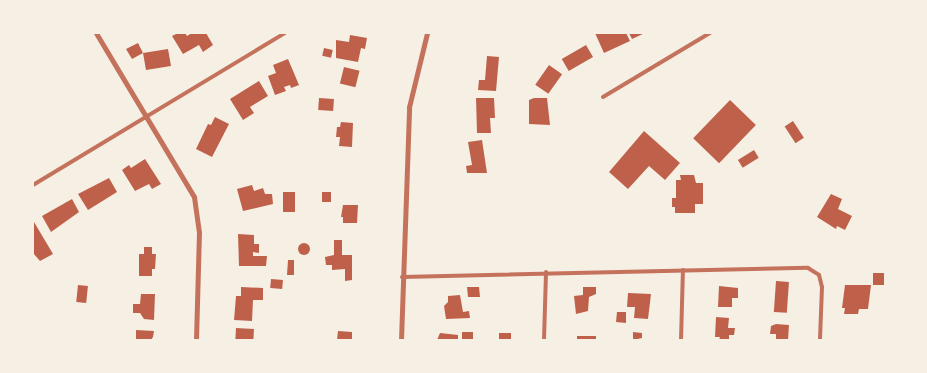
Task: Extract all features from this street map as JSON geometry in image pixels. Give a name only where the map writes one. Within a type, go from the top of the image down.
[{"type":"street","points":[[96,33],[189,186],[197,209],[199,232],[196,340]]},
{"type":"street","points":[[33,185],[285,33]]},
{"type":"street","points":[[401,340],[409,107],[427,33]]},
{"type":"street","points":[[603,97],[710,33]]},
{"type":"street","points":[[402,277],[546,272],[808,268],[819,275],[822,287],[820,340]]},
{"type":"street","points":[[681,340],[683,270]]},
{"type":"street","points":[[544,340],[546,272]]},
{"type":"building","points":[[178,33],[185,33],[187,36],[192,33],[206,33],[213,45],[203,52],[199,45],[183,54],[172,36]]},
{"type":"building","points":[[595,33],[626,33],[630,41],[604,53]]},
{"type":"building","points":[[629,33],[645,33],[632,39]]},
{"type":"building","points":[[350,35],[367,38],[365,49],[361,48],[358,62],[336,58],[336,40],[349,42]]},
{"type":"building","points":[[138,43],[143,53],[132,59],[126,49]]},
{"type":"building","points":[[586,45],[593,57],[569,71],[562,59]]},
{"type":"building","points":[[324,48],[333,50],[331,58],[322,56]]},
{"type":"building","points":[[168,49],[171,66],[146,70],[143,53]]},
{"type":"building","points":[[487,56],[499,57],[496,91],[478,90],[479,80],[485,80]]},
{"type":"building","points":[[288,59],[299,85],[291,88],[290,85],[284,87],[286,91],[275,95],[268,76],[276,73],[273,65]]},
{"type":"building","points":[[549,65],[562,74],[548,94],[535,85]]},
{"type":"building","points":[[344,67],[360,71],[355,87],[340,83]]},
{"type":"building","points":[[259,81],[268,96],[250,107],[254,113],[243,120],[230,99]]},
{"type":"building","points":[[319,98],[334,99],[333,111],[318,110]]},
{"type":"building","points":[[476,98],[494,98],[495,118],[490,118],[491,133],[477,133]]},
{"type":"building","points":[[534,98],[547,98],[550,125],[529,124],[529,100]]},
{"type":"building","points":[[730,100],[756,125],[719,163],[693,138]]},
{"type":"building","points":[[215,117],[229,124],[212,157],[196,149],[208,124],[211,125]]},
{"type":"building","points":[[793,121],[804,138],[796,143],[785,126]]},
{"type":"building","points":[[341,122],[353,123],[352,147],[339,146],[340,137],[336,137],[337,127],[340,127]]},
{"type":"building","points":[[644,131],[680,163],[665,180],[649,166],[628,189],[609,172]]},
{"type":"building","points":[[482,140],[487,173],[467,173],[466,166],[472,165],[468,142]]},
{"type":"building","points":[[754,150],[759,158],[743,168],[738,160]]},
{"type":"building","points":[[145,159],[161,184],[152,189],[149,184],[135,191],[122,170],[129,165],[131,168]]},
{"type":"building","points":[[680,175],[694,175],[696,183],[703,183],[703,204],[695,204],[695,213],[675,213],[675,207],[672,207],[672,198],[676,198],[676,180],[681,180]]},
{"type":"building","points":[[109,178],[117,192],[88,210],[78,194]]},
{"type":"building","points":[[252,185],[254,191],[263,188],[265,194],[272,194],[273,204],[243,211],[237,189]]},
{"type":"building","points":[[283,192],[295,192],[295,212],[283,212]]},
{"type":"building","points":[[322,192],[331,192],[331,202],[322,202]]},
{"type":"building","points":[[831,194],[842,199],[838,209],[852,216],[845,230],[837,226],[836,229],[817,217]]},
{"type":"building","points":[[72,199],[79,212],[51,232],[42,216]]},
{"type":"building","points":[[343,205],[358,205],[357,223],[343,223],[343,217],[341,217]]},
{"type":"building","points":[[34,222],[53,254],[40,261],[33,253]]},
{"type":"building","points":[[238,234],[254,235],[254,244],[259,244],[259,253],[253,252],[253,256],[267,256],[266,266],[239,266]]},
{"type":"building","points":[[334,240],[342,240],[342,255],[352,255],[352,280],[345,281],[345,269],[332,270],[332,265],[326,265],[325,257],[334,255]]},
{"type":"building","points":[[304,243],[308,245],[310,249],[308,253],[304,255],[300,253],[298,249],[300,245]]},
{"type":"building","points":[[144,247],[152,247],[152,254],[156,254],[155,269],[152,269],[152,276],[139,276],[139,254],[144,254]]},
{"type":"building","points":[[288,260],[294,260],[294,275],[287,275]]},
{"type":"building","points":[[873,273],[884,273],[884,285],[873,285]]},
{"type":"building","points":[[271,279],[283,280],[282,289],[270,288]]},
{"type":"building","points":[[776,281],[789,282],[787,313],[774,312]]},
{"type":"building","points":[[78,285],[88,286],[86,303],[76,302]]},
{"type":"building","points":[[845,285],[871,285],[868,309],[859,309],[858,314],[844,314],[845,308],[842,308]]},
{"type":"building","points":[[719,286],[738,288],[738,298],[732,298],[732,307],[718,307]]},
{"type":"building","points":[[241,287],[263,288],[263,300],[253,300],[252,321],[234,320],[236,296],[241,296]]},
{"type":"building","points":[[467,287],[479,287],[480,297],[468,297]]},
{"type":"building","points":[[583,287],[596,287],[596,294],[589,297],[588,311],[576,314],[574,296],[583,295]]},
{"type":"building","points":[[628,293],[651,294],[648,319],[634,318],[635,307],[627,307]]},
{"type":"building","points":[[141,294],[155,294],[154,320],[144,319],[140,313],[133,313],[133,304],[140,304]]},
{"type":"building","points":[[460,295],[463,312],[469,311],[470,318],[446,319],[444,306],[448,302],[448,296]]},
{"type":"building","points":[[617,312],[626,312],[626,323],[616,322]]},
{"type":"building","points":[[716,317],[729,318],[728,328],[735,328],[734,335],[729,335],[729,340],[719,340],[720,337],[715,337]]},
{"type":"building","points":[[776,324],[789,325],[788,340],[776,340],[776,334],[770,334],[771,326]]},
{"type":"building","points":[[236,328],[254,329],[253,340],[235,340]]},
{"type":"building","points":[[136,330],[154,331],[153,337],[151,340],[136,340]]},
{"type":"building","points":[[338,331],[352,332],[352,340],[337,340]]},
{"type":"building","points":[[462,332],[473,332],[473,340],[462,340]]},
{"type":"building","points":[[633,332],[642,333],[642,338],[633,340]]},
{"type":"building","points":[[440,333],[458,335],[458,340],[437,340]]},
{"type":"building","points":[[499,333],[511,333],[511,340],[499,340]]},
{"type":"building","points":[[577,336],[596,336],[596,340],[577,340]]}]
